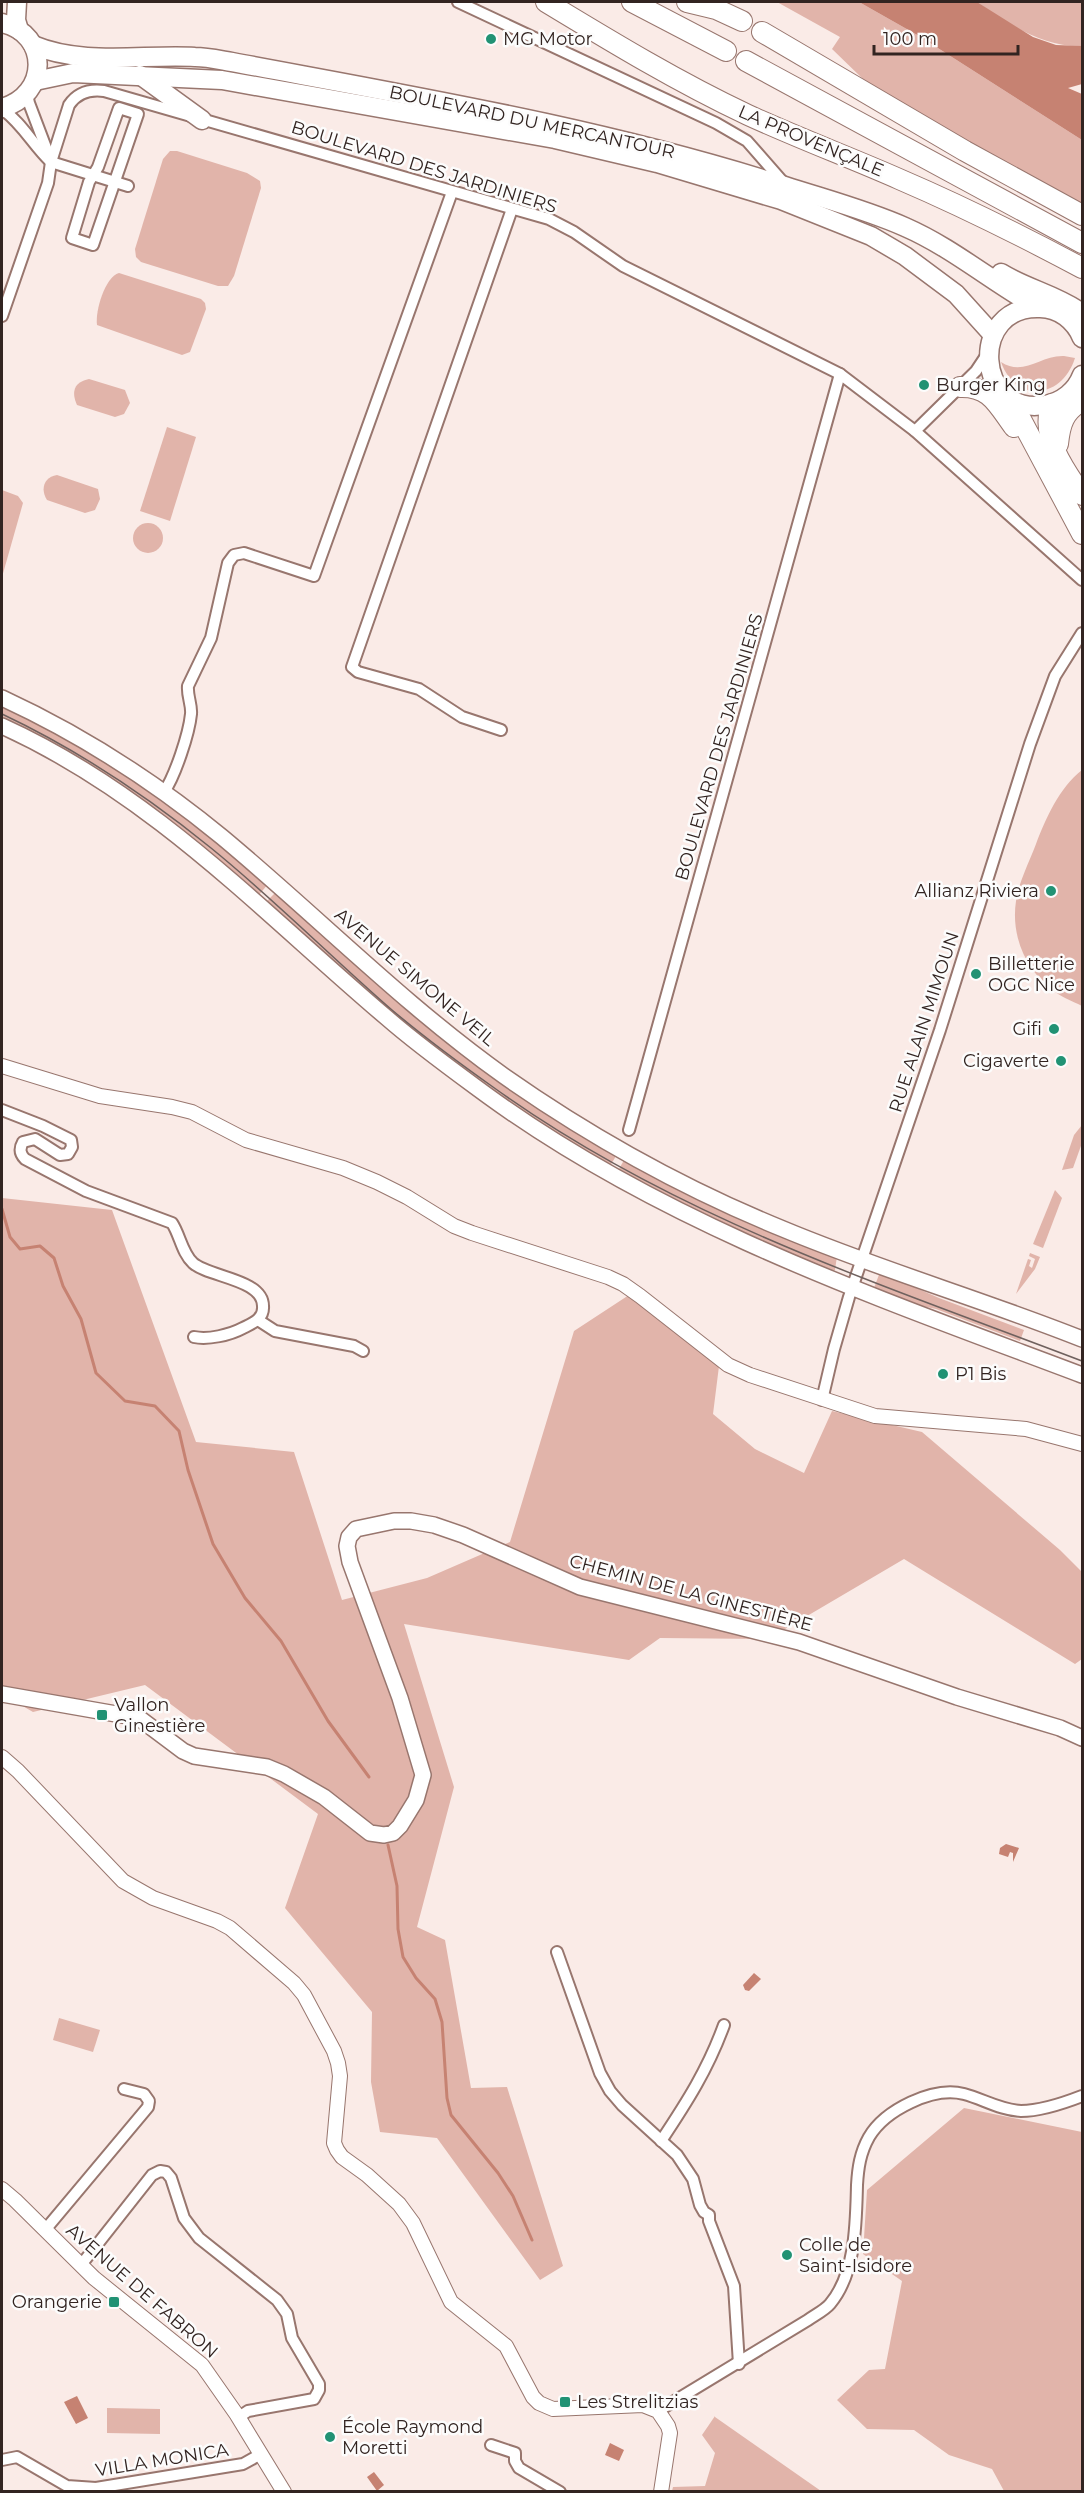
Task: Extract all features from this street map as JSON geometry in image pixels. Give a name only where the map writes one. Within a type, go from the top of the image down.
[{"type":"highway","name":"LA PROVENÇALE","points":[[546,2],[693,88],[749,115],[1011,229],[1083,268]]},
{"type":"highway","points":[[632,2],[726,51]]},
{"type":"highway","points":[[687,2],[716,9],[742,21]]},
{"type":"highway","points":[[762,32],[965,151],[1083,215]]},
{"type":"highway","name":"LA PROVENÇALE","points":[[746,62],[1083,243]]},
{"type":"highway","points":[[960,387],[978,388],[986,392],[1016,430],[1048,454]]},
{"type":"highway","points":[[1048,454],[1080,388]]},
{"type":"highway","points":[[1009,398],[1048,454],[1083,495]]},
{"type":"highway","points":[[1052,404],[1048,454],[1083,534]]},
{"type":"main road","points":[[17,2],[16,20],[19,30]]},
{"type":"main road","points":[[2,23],[19,30],[33,45],[38,69],[31,88]]},
{"type":"main road","name":"BOULEVARD DU MERCANTOUR","points":[[33,45],[62,53],[87,56],[197,57],[232,62],[554,123],[664,149],[788,187],[906,227],[963,258],[1037,307],[1065,316],[1083,338]]},
{"type":"main road","name":"BOULEVARD DU MERCANTOUR","points":[[2,108],[20,100],[31,88],[73,73],[222,80],[555,139],[657,163],[771,197],[871,236],[905,256],[956,294],[991,344]]},
{"type":"main road","points":[[140,75],[202,120]]},
{"type":"main road","points":[[906,227],[963,250],[1013,280],[1055,296],[1083,313]]},
{"type":"main road","points":[[1037,307],[1023,309],[1000,324],[991,344],[989,366],[993,379],[1009,398],[1023,404],[1038,406],[1052,404],[1080,388]]},
{"type":"main road","name":"AVENUE SIMONE VEIL","points":[[2,698],[88,743],[164,792],[250,860],[435,1024],[540,1100],[621,1151],[706,1195],[784,1230],[1083,1339]]},
{"type":"main road","points":[[2,726],[44,747],[104,783],[178,834],[404,1032],[526,1122],[612,1175],[693,1218],[776,1255],[918,1314],[1083,1376]]},
{"type":"main road","name":"CHEMIN DE LA GINESTIÈRE","points":[[2,1694],[139,1718],[189,1753],[267,1767],[305,1785],[370,1833],[384,1835],[393,1833],[416,1800],[423,1775],[403,1707],[350,1562],[347,1546],[349,1537],[356,1529],[394,1521],[411,1521],[434,1525],[464,1535],[580,1587],[799,1642],[957,1697],[1060,1728],[1083,1738]]},
{"type":"street","points":[[458,2],[716,123],[747,141],[788,187]]},
{"type":"street","points":[[31,88],[29,103],[51,162]]},
{"type":"street","name":"BOULEVARD DES JARDINIERS","points":[[2,316],[48,183],[51,162],[69,105],[87,92],[104,91],[562,225],[623,266],[660,286],[840,374],[915,431],[1083,580]]},
{"type":"street","points":[[2,108],[12,116],[41,153],[51,162],[128,186]]},
{"type":"street","points":[[119,108],[138,114],[93,245],[72,238],[92,175],[98,167],[119,108]]},
{"type":"street","points":[[164,792],[173,778],[191,713],[187,695],[188,686],[211,638],[228,563],[234,555],[244,553],[314,576],[452,192]]},
{"type":"street","points":[[501,730],[462,717],[419,689],[358,672],[352,667],[512,209]]},
{"type":"street","points":[[915,431],[976,371],[991,344]]},
{"type":"street","name":"BOULEVARD DES JARDINIERS","points":[[629,1130],[840,374]]},
{"type":"street","points":[[960,387],[978,379],[993,379]]},
{"type":"street","points":[[1082,634],[1083,621]]},
{"type":"street","name":"RUE ALAIN MIMOUN","points":[[822,1400],[834,1349],[853,1286],[940,1030],[1033,733],[1051,683],[1082,634]]},
{"type":"street","name":"RUE ALAIN MIMOUN","points":[[1068,658],[1083,648]]},
{"type":"street","points":[[2,1066],[100,1096],[192,1112],[246,1140],[343,1168],[407,1197],[441,1219],[472,1233],[623,1284],[728,1365],[750,1375],[875,1416],[1026,1429],[1083,1444]]},
{"type":"street","points":[[2,1110],[71,1140],[72,1147],[68,1154],[60,1155],[35,1139],[23,1142],[20,1147],[21,1155],[25,1159],[86,1191],[172,1223],[187,1257],[193,1264],[249,1287],[259,1295],[264,1305],[258,1320],[240,1330],[204,1339],[194,1337]]},
{"type":"street","points":[[258,1320],[275,1331],[354,1346],[363,1351]]},
{"type":"street","points":[[2,1757],[123,1881],[153,1898],[217,1921],[230,1928],[294,1983],[304,1995],[334,2050],[338,2063],[340,2076],[334,2143],[342,2157],[375,2181],[399,2204],[412,2223],[452,2302],[506,2346],[533,2397],[539,2403],[553,2409],[630,2404],[643,2405],[658,2411],[670,2433],[661,2492]]},
{"type":"street","points":[[556,1952],[600,2073],[610,2091],[677,2155],[693,2179],[700,2205],[709,2215],[709,2221],[734,2286],[739,2364]]},
{"type":"street","points":[[661,2141],[712,2059],[724,2025]]},
{"type":"street","points":[[45,2229],[148,2108],[149,2101],[144,2094],[124,2089]]},
{"type":"street","points":[[658,2411],[739,2364],[830,2304],[845,2277],[848,2266],[855,2226],[858,2165],[870,2136],[888,2117],[906,2105],[940,2092],[963,2094],[1007,2110],[1023,2111],[1083,2096]]},
{"type":"street","points":[[81,2265],[152,2175],[160,2171],[166,2172],[171,2178],[184,2218],[199,2238],[277,2300],[287,2314],[292,2338],[320,2384],[320,2390],[314,2399],[248,2411],[239,2417]]},
{"type":"street","name":"AVENUE DE FABRON","points":[[2,2189],[81,2265],[202,2365],[239,2417],[284,2492]]},
{"type":"street","points":[[491,2445],[515,2453],[515,2462],[519,2468],[560,2492]]},
{"type":"street","name":"VILLA MONICA","points":[[2,2460],[17,2457],[67,2486],[96,2488],[243,2464],[261,2454]]},
{"type":"shaded area","points":[[777,2],[859,2],[919,36],[1082,140],[1082,208],[924,121],[863,79],[832,49],[840,37]]},
{"type":"shaded area","points":[[859,2],[977,2],[1033,37],[1056,45],[1082,46],[1082,84],[1068,88],[1082,94],[1082,140],[919,36]]},
{"type":"shaded area","points":[[977,2],[1082,2],[1082,46],[1053,43],[1026,33]]},
{"type":"shaded area","points":[[170,151],[177,151],[247,173],[260,181],[261,188],[234,276],[228,286],[218,286],[141,262],[136,257],[135,249],[163,159]]},
{"type":"shaded area","points":[[119,273],[201,299],[205,303],[206,309],[190,352],[182,355],[97,325],[102,295],[109,281]]},
{"type":"shaded area","points":[[1064,356],[1075,358],[1069,372],[1060,382],[1039,391],[1028,390],[1017,385],[1008,376],[1001,362],[1017,367]]},
{"type":"shaded area","points":[[89,379],[125,390],[130,403],[124,414],[115,417],[77,405],[74,396],[75,388],[80,382]]},
{"type":"shaded area","points":[[167,427],[196,437],[170,521],[140,511]]},
{"type":"shaded area","points":[[57,475],[98,489],[100,499],[95,510],[85,513],[47,500],[44,484],[49,478]]},
{"type":"shaded area","points":[[2,490],[18,496],[23,503],[2,577]]},
{"type":"shaded area","points":[[148,523],[159,527],[163,538],[159,549],[148,553],[137,549],[133,538],[137,527]]},
{"type":"shaded area","points":[[2,703],[87,748],[167,800],[268,884],[258,896],[2,721]]},
{"type":"shaded area","name":"Allianz Riviera","points":[[1082,770],[1082,1006],[1054,991],[1033,970],[1021,949],[1015,913],[1017,894],[1022,879],[1049,814],[1060,794]]},
{"type":"shaded area","points":[[276,892],[616,1156],[610,1166],[529,1118],[419,1038],[266,902]]},
{"type":"shaded area","points":[[1082,1125],[1082,1143],[1073,1168],[1062,1170],[1074,1135]]},
{"type":"shaded area","points":[[624,1160],[837,1256],[835,1270],[832,1272],[741,1235],[618,1171]]},
{"type":"shaded area","points":[[1055,1190],[1062,1198],[1043,1248],[1033,1244]]},
{"type":"shaded area","points":[[2,1198],[112,1210],[196,1442],[294,1452],[342,1600],[427,1578],[510,1542],[574,1331],[629,1295],[719,1366],[713,1414],[755,1449],[804,1473],[832,1411],[922,1432],[1060,1550],[1082,1572],[1082,1659],[1075,1664],[904,1559],[768,1639],[660,1638],[629,1660],[404,1624],[454,1787],[417,1927],[445,1940],[471,2088],[507,2087],[563,2266],[540,2280],[437,2138],[380,2132],[371,2082],[372,2012],[285,1908],[318,1814],[145,1685],[33,1712],[2,1694]]},
{"type":"shaded area","points":[[1030,1253],[1040,1257],[1035,1269],[1016,1294],[1028,1259],[1031,1260],[1029,1266],[1032,1268],[1035,1259],[1029,1256]]},
{"type":"shaded area","points":[[880,1272],[939,1298],[1024,1330],[1020,1341],[936,1309],[894,1300],[874,1288]]},
{"type":"shaded area","points":[[1006,1844],[1019,1848],[1013,1862],[1013,1853],[1010,1852],[1008,1857],[999,1854],[1000,1848]]},
{"type":"shaded area","points":[[754,1973],[761,1979],[749,1991],[745,1990],[743,1985]]},
{"type":"shaded area","points":[[59,2018],[100,2030],[93,2052],[53,2040]]},
{"type":"shaded area","points":[[964,2108],[1082,2132],[1082,2491],[1004,2491],[992,2469],[949,2455],[914,2430],[867,2429],[837,2400],[869,2370],[885,2369],[902,2281],[863,2254],[867,2190]]},
{"type":"shaded area","points":[[77,2396],[88,2418],[76,2424],[64,2402]]},
{"type":"shaded area","points":[[107,2408],[160,2409],[160,2434],[107,2433]]},
{"type":"shaded area","points":[[715,2416],[821,2491],[672,2491],[673,2487],[705,2486],[715,2453],[702,2435]]},
{"type":"shaded area","points":[[610,2443],[624,2450],[619,2461],[605,2455]]},
{"type":"shaded area","points":[[374,2472],[384,2485],[377,2491],[367,2477]]},
{"type":"waterway","points":[[2,1209],[10,1237],[20,1249],[40,1246],[54,1258],[63,1286],[81,1319],[96,1373],[125,1401],[155,1406],[179,1431],[188,1470],[213,1544],[245,1598],[281,1641],[328,1721],[369,1777]]},
{"type":"waterway","points":[[388,1845],[397,1886],[398,1929],[403,1957],[416,1978],[435,1999],[442,2022],[447,2098],[451,2115],[498,2173],[513,2196],[532,2240]]},
{"type":"tram line","points":[[2,714],[84,758],[162,810],[234,867],[404,1020],[480,1078],[562,1133],[632,1174],[778,1243],[929,1304],[1082,1361]]},
{"type":"place","name":"MG Motor","points":[[491,39]]},
{"type":"place","name":"Burger King","points":[[924,385]]},
{"type":"place","name":"Allianz Riviera","points":[[1051,891]]},
{"type":"place","name":"Billetterie OGC Nice","points":[[976,974]]},
{"type":"place","name":"Gifi","points":[[1054,1029]]},
{"type":"place","name":"Cigaverte","points":[[1061,1061]]},
{"type":"place","name":"P1 Bis","points":[[943,1374]]},
{"type":"place","name":"Vallon Ginestière","points":[[102,1715]]},
{"type":"place","name":"Colle de Saint-Isidore","points":[[787,2255]]},
{"type":"place","name":"Orangerie","points":[[114,2302]]},
{"type":"place","name":"Les Strelitzias","points":[[565,2402]]},
{"type":"place","name":"École Raymond Moretti","points":[[330,2437]]}]
